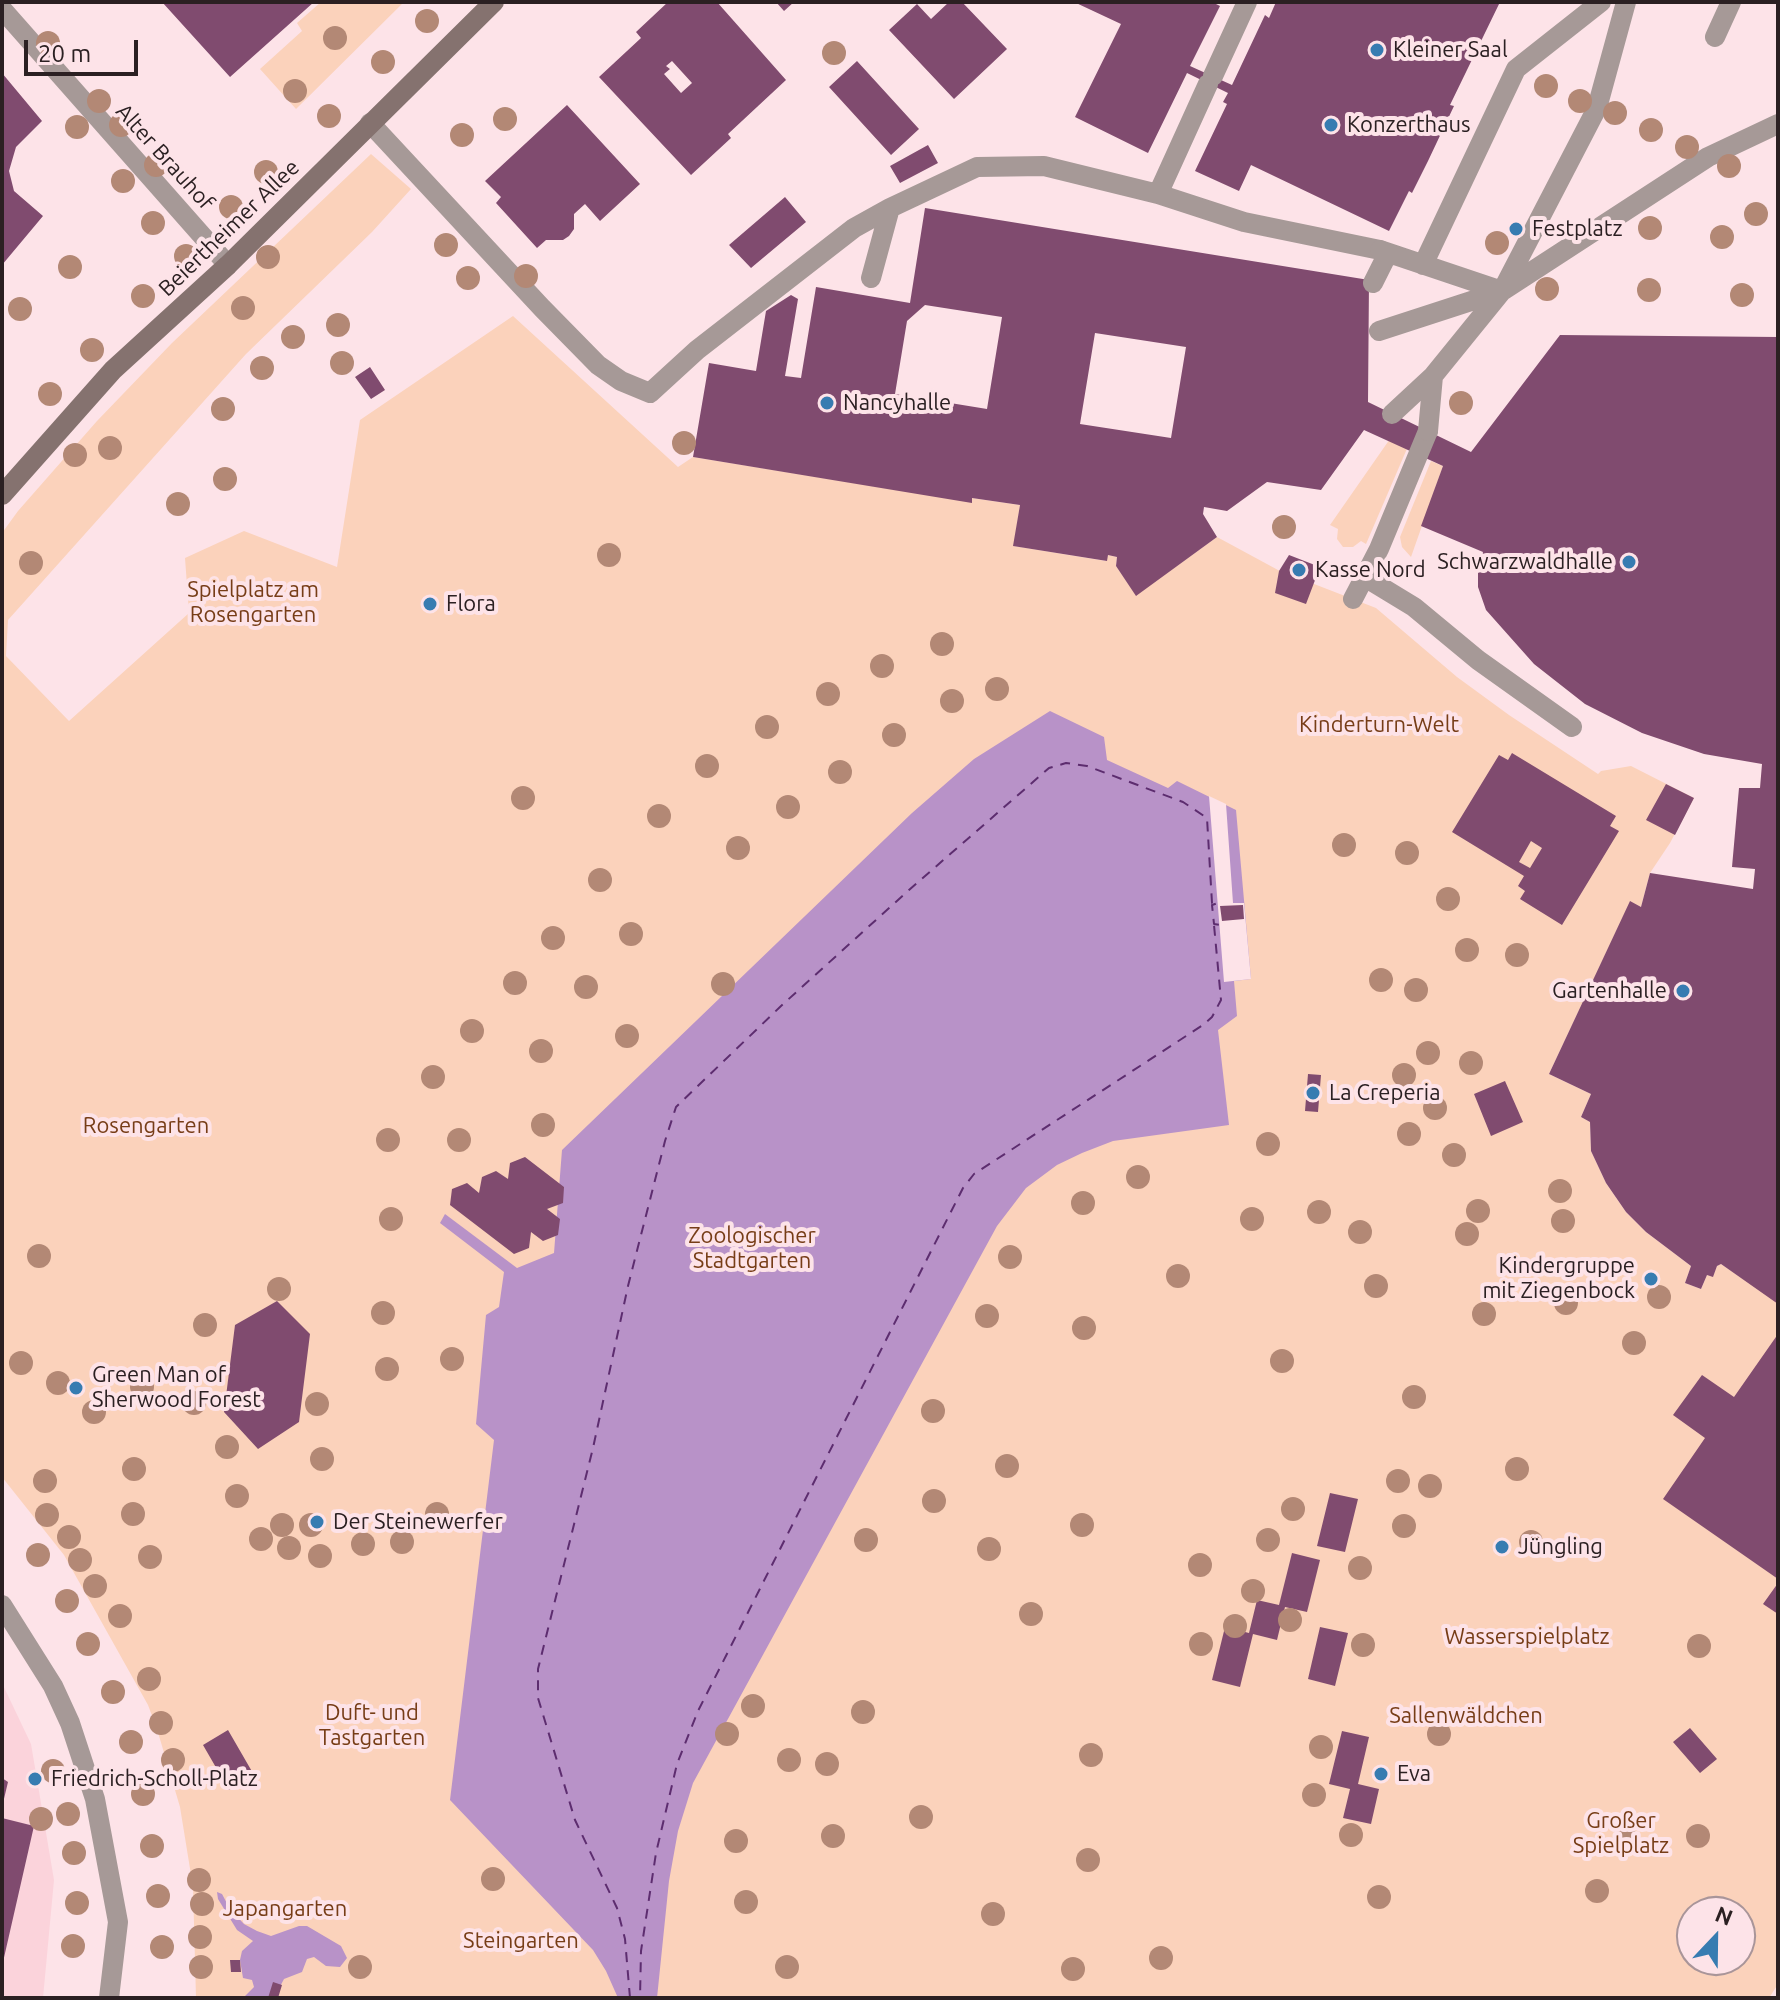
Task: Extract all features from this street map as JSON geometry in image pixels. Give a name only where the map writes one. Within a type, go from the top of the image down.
[{"type":"street","name":"Beiertheimer Allee","points":[[2,495],[113,370],[228,265],[494,2]]},
{"type":"street","points":[[1158,194],[1247,2]]},
{"type":"street","points":[[1423,265],[1516,69],[1601,2]]},
{"type":"street","points":[[1392,414],[1433,376],[1502,291],[1597,108],[1626,2]]},
{"type":"street","points":[[1715,37],[1731,2]]},
{"type":"street","name":"Alter Brauhof","points":[[2,9],[228,265]]},
{"type":"street","points":[[370,123],[598,365],[621,381],[650,393],[697,350],[842,237],[890,208],[977,167],[1044,166],[1158,194],[1244,222],[1384,252],[1502,291]]},
{"type":"street","points":[[1379,331],[1502,291],[1708,157],[1778,124]]},
{"type":"street","points":[[871,278],[890,208]]},
{"type":"street","points":[[1373,283],[1384,252]]},
{"type":"street","points":[[1353,599],[1379,549],[1428,431],[1433,376]]},
{"type":"street","points":[[1363,576],[1414,607],[1478,660],[1572,727]]},
{"type":"street","points":[[2,1605],[53,1686],[70,1723],[95,1799],[118,1922],[109,1998]]},
{"type":"shaded area","points":[[1050,711],[1104,737],[1107,760],[1168,788],[1177,781],[1236,810],[1251,979],[1234,981],[1237,1016],[1218,1030],[1229,1125],[1113,1141],[1082,1153],[1057,1165],[1026,1188],[997,1226],[693,1783],[678,1831],[669,1881],[657,1998],[618,1998],[593,1950],[450,1800],[494,1440],[476,1424],[486,1315],[499,1307],[504,1272],[440,1223],[445,1214],[517,1268],[554,1253],[562,1150],[912,813],[974,759]]},
{"type":"shaded area","points":[[2,1683],[31,1744],[54,1880],[43,1998],[2,1998]]},
{"type":"shaded area","points":[[217,1892],[222,1894],[230,1909],[244,1924],[257,1931],[271,1936],[307,1926],[341,1946],[347,1958],[340,1967],[326,1966],[314,1957],[307,1959],[302,1972],[284,1979],[274,1998],[243,1998],[254,1987],[252,1980],[243,1978],[240,1960],[242,1951],[253,1941],[237,1930]]},
{"type":"green space","points":[[321,2],[404,2],[296,109],[260,69],[302,31],[297,23]]},
{"type":"green space","name":"Zoologischer Stadtgarten","points":[[371,154],[411,189],[372,232],[246,354],[8,620],[6,656],[69,721],[189,613],[185,558],[244,531],[337,567],[360,420],[513,316],[678,467],[693,457],[972,502],[972,498],[1020,505],[1014,546],[1106,561],[1108,555],[1117,557],[1116,566],[1136,595],[1217,537],[1278,570],[1376,608],[1457,677],[1598,774],[1631,766],[1694,798],[1650,873],[1641,907],[1630,902],[1549,1074],[1591,1094],[1581,1117],[1590,1122],[1591,1151],[1606,1183],[1626,1212],[1646,1232],[1691,1266],[1685,1283],[1701,1289],[1707,1275],[1713,1276],[1721,1264],[1746,1281],[1778,1235],[1778,1984],[1769,1998],[196,1998],[193,1887],[180,1807],[157,1729],[148,1705],[64,1555],[2,1477],[2,533],[97,421],[172,343]]},
{"type":"green space","points":[[1392,436],[1409,444],[1366,544],[1361,541],[1353,547],[1343,547],[1337,539],[1338,529],[1330,525]]},
{"type":"green space","points":[[1431,461],[1443,466],[1411,557],[1402,547],[1400,537]]},
{"type":"pier","points":[[1209,796],[1226,804],[1233,903],[1244,903],[1251,979],[1224,982]]},
{"type":"building","points":[[162,2],[314,2],[230,77]]},
{"type":"building","points":[[668,2],[717,2],[786,80],[728,134],[731,138],[691,175],[599,77],[641,38],[636,32]],"holes":[[[672,61],[692,83],[681,93],[664,74],[670,69],[666,66]]]},
{"type":"building","points":[[776,2],[794,2],[784,11]]},
{"type":"building","points":[[949,2],[962,2],[1007,49],[954,99],[889,30],[917,4],[931,19]]},
{"type":"building","name":"Konzerthaus","points":[[1074,2],[1212,2],[1220,6],[1190,66],[1232,85],[1265,15],[1269,18],[1276,2],[1500,2],[1450,105],[1454,106],[1428,161],[1389,231],[1251,165],[1239,191],[1195,171],[1227,104],[1223,102],[1228,93],[1187,73],[1148,153],[1075,117],[1121,24]]},
{"type":"building","points":[[857,61],[919,129],[891,155],[829,87]]},
{"type":"building","points":[[2,73],[42,121],[16,147],[9,171],[14,191],[43,216],[2,265]]},
{"type":"building","points":[[567,105],[640,184],[600,221],[585,204],[574,214],[574,229],[569,236],[563,240],[546,240],[537,248],[496,203],[501,197],[485,181]]},
{"type":"building","points":[[928,145],[938,163],[900,183],[890,166]]},
{"type":"building","points":[[785,197],[806,222],[751,268],[729,245]]},
{"type":"building","points":[[925,208],[1369,280],[1368,402],[1471,452],[1560,335],[1778,337],[1778,1304],[1721,1264],[1713,1277],[1707,1275],[1701,1289],[1685,1283],[1691,1266],[1646,1232],[1626,1212],[1606,1183],[1591,1151],[1590,1122],[1581,1117],[1591,1094],[1549,1074],[1630,901],[1641,907],[1650,873],[1753,889],[1755,869],[1732,867],[1739,788],[1760,788],[1762,764],[1704,754],[1642,733],[1585,704],[1534,664],[1486,610],[1478,587],[1483,552],[1421,526],[1443,466],[1364,430],[1321,490],[1267,482],[1227,511],[1204,507],[1203,514],[1217,537],[1136,596],[1116,566],[1117,557],[1108,555],[1107,561],[1013,546],[1020,505],[972,498],[972,503],[693,457],[709,363],[756,371],[766,311],[791,295],[798,299],[785,376],[801,378],[816,287],[910,303]],"holes":[[[925,305],[1002,317],[987,409],[895,394],[907,321]],[[1095,333],[1186,347],[1171,438],[1080,424]]]},
{"type":"building","points":[[370,367],[385,390],[371,399],[355,377]]},
{"type":"building","points":[[1289,555],[1320,567],[1306,604],[1275,593],[1279,571]]},
{"type":"building","points":[[1512,753],[1616,816],[1610,826],[1619,831],[1562,925],[1520,899],[1525,891],[1518,886],[1524,876],[1452,832],[1499,755],[1508,760]],"holes":[[[1531,841],[1542,848],[1530,868],[1519,862]]]},
{"type":"building","points":[[1666,784],[1694,798],[1675,835],[1646,820]]},
{"type":"building","points":[[1243,905],[1244,919],[1222,921],[1220,906]]},
{"type":"building","points":[[1308,1074],[1321,1075],[1318,1112],[1305,1111]]},
{"type":"building","points":[[1505,1081],[1523,1122],[1491,1136],[1474,1094]]},
{"type":"building","points":[[525,1157],[564,1187],[563,1203],[547,1209],[560,1219],[558,1235],[543,1241],[531,1232],[529,1248],[514,1254],[450,1205],[452,1189],[467,1183],[479,1193],[482,1177],[496,1171],[508,1179],[510,1163]]},
{"type":"building","points":[[277,1301],[310,1334],[299,1422],[258,1449],[224,1412],[235,1325]]},
{"type":"building","points":[[1778,1334],[1778,1579],[1663,1499],[1705,1438],[1673,1415],[1702,1375],[1734,1397]]},
{"type":"building","points":[[1330,1493],[1358,1499],[1345,1552],[1317,1546]]},
{"type":"building","points":[[1292,1553],[1320,1560],[1307,1612],[1285,1607],[1277,1640],[1253,1634],[1240,1687],[1212,1680],[1225,1627],[1249,1633],[1257,1600],[1279,1605]]},
{"type":"building","points":[[1778,1583],[1778,1614],[1763,1604]]},
{"type":"building","points":[[1320,1627],[1348,1633],[1335,1686],[1308,1679]]},
{"type":"building","points":[[1690,1728],[1717,1759],[1700,1773],[1673,1742]]},
{"type":"building","points":[[228,1730],[254,1775],[229,1790],[203,1745]]},
{"type":"building","points":[[1342,1731],[1369,1737],[1358,1784],[1379,1789],[1371,1824],[1343,1818],[1350,1789],[1329,1784]]},
{"type":"building","points":[[2,1778],[8,1782],[3,1803],[2,1803]]},
{"type":"building","points":[[2,1818],[34,1826],[3,1962],[2,1962]]},
{"type":"building","points":[[230,1960],[240,1960],[241,1972],[231,1972]]},
{"type":"building","points":[[273,1982],[282,1985],[278,1998],[268,1998]]},
{"type":"ferry route","points":[[630,1998],[625,1939],[617,1908],[575,1820],[538,1698],[538,1669],[593,1448],[628,1286],[676,1107],[781,1006],[1049,768],[1066,763],[1087,766],[1183,802],[1207,818],[1212,903],[1218,903],[1212,905],[1214,924],[1220,925],[1214,925],[1221,1000],[1212,1017],[1203,1025],[974,1174],[963,1188],[698,1711],[677,1764],[656,1853],[641,1951],[640,1998]]},
{"type":"place","name":"Kleiner Saal","points":[[1377,50]]},
{"type":"place","name":"Konzerthaus","points":[[1331,125]]},
{"type":"place","name":"Festplatz","points":[[1516,229]]},
{"type":"place","name":"Nancyhalle","points":[[827,403]]},
{"type":"place","name":"Schwarzwaldhalle","points":[[1629,562]]},
{"type":"place","name":"Kasse Nord","points":[[1299,570]]},
{"type":"place","name":"Flora","points":[[430,604]]},
{"type":"place","name":"Gartenhalle","points":[[1683,991]]},
{"type":"place","name":"La Creperia","points":[[1313,1093]]},
{"type":"place","name":"Kindergruppe mit Ziegenbock","points":[[1651,1279]]},
{"type":"place","name":"Green Man of Sherwood Forest","points":[[76,1388]]},
{"type":"place","name":"Der Steinewerfer","points":[[317,1522]]},
{"type":"place","name":"Jüngling","points":[[1502,1547]]},
{"type":"place","name":"Eva","points":[[1381,1774]]},
{"type":"place","name":"Friedrich-Scholl-Platz","points":[[35,1779]]},
{"type":"park label","name":"Spielplatz am Rosengarten","points":[[253,602]]},
{"type":"park label","name":"Kinderturn-Welt","points":[[1379,725]]},
{"type":"park label","name":"Rosengarten","points":[[146,1126]]},
{"type":"park label","name":"Wasserspielplatz","points":[[1527,1637]]},
{"type":"park label","name":"Sallenwäldchen","points":[[1466,1716]]},
{"type":"park label","name":"Duft- und Tastgarten","points":[[372,1726]]},
{"type":"park label","name":"Großer Spielplatz","points":[[1621,1834]]},
{"type":"park label","name":"Japangarten","points":[[285,1909]]},
{"type":"park label","name":"Steingarten","points":[[521,1941]]}]
